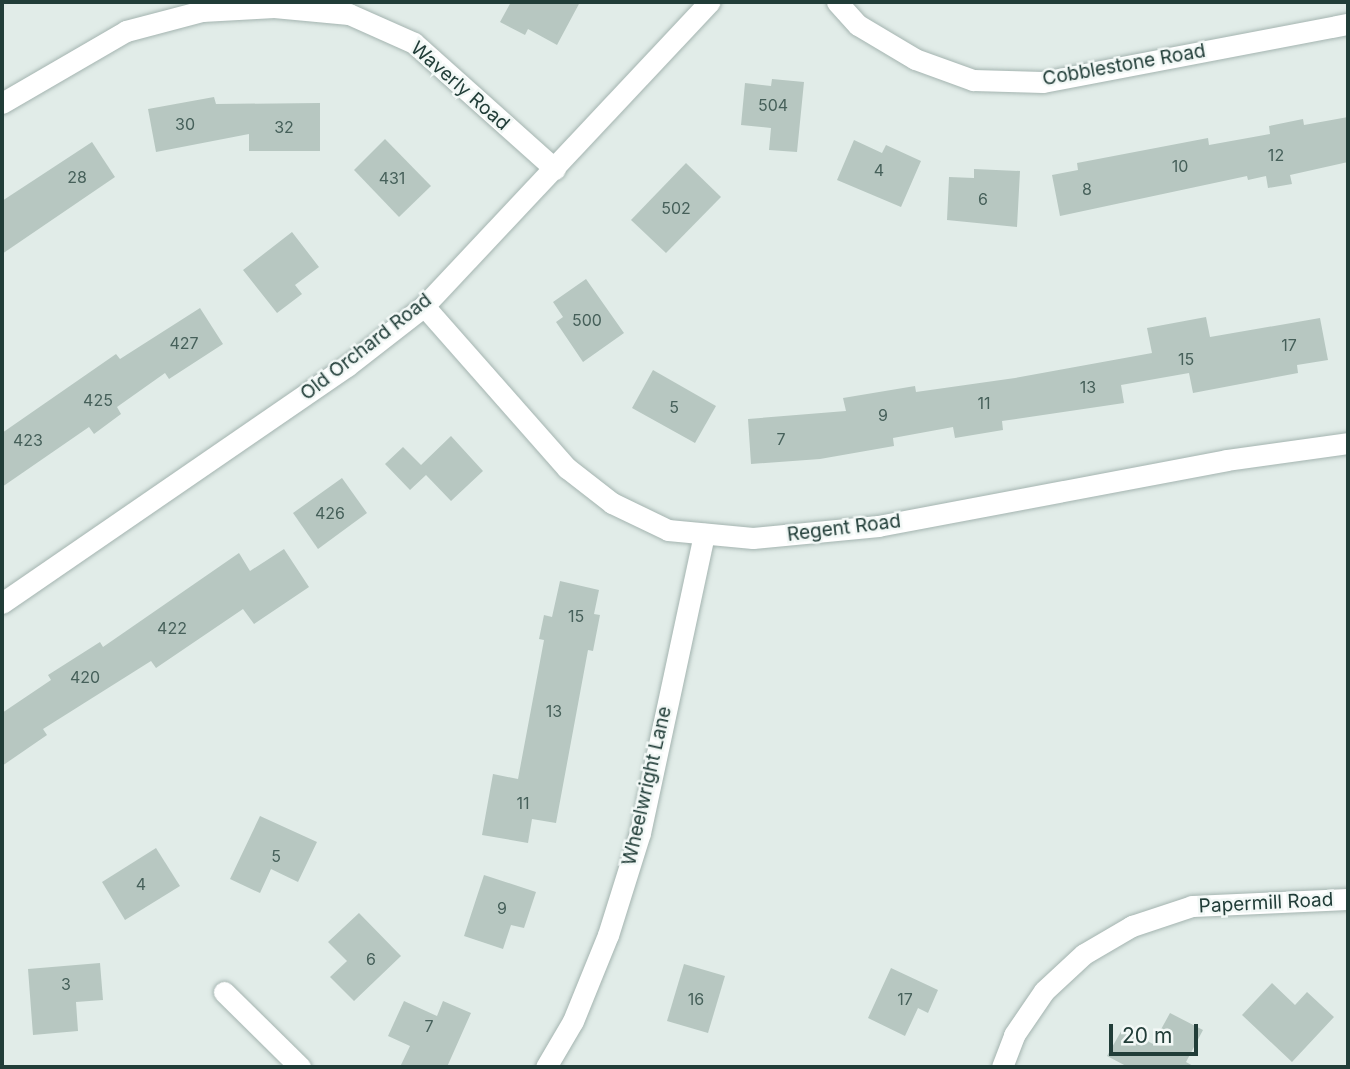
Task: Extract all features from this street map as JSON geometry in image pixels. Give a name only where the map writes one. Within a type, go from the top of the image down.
[{"type":"street","name":"Old Orchard Road","points":[[2,603],[347,366],[424,306],[709,2]]},
{"type":"street","name":"Cobblestone Road","points":[[837,2],[858,25],[915,59],[973,80],[1043,82],[1348,24]]},
{"type":"street","name":"Waverly Road","points":[[2,103],[126,31],[202,11],[274,7],[349,14],[414,43],[555,169]]},
{"type":"street","name":"Regent Road","points":[[424,306],[567,468],[612,503],[668,530],[753,538],[878,526],[1227,460],[1348,443]]},
{"type":"street","name":"Wheelwright Lane","points":[[546,1067],[573,1021],[640,833],[704,534]]},
{"type":"street","name":"Papermill Road","points":[[1002,1067],[1014,1035],[1044,991],[1084,954],[1132,926],[1192,906],[1348,899]]},
{"type":"street","points":[[224,992],[300,1067]]},
{"type":"building","points":[[511,2],[580,2],[557,45],[528,29],[525,35],[500,22]]},
{"type":"building","points":[[772,79],[804,82],[797,152],[769,150],[771,128],[741,125],[745,83],[771,86]]},
{"type":"building","points":[[214,97],[216,104],[320,103],[320,151],[249,151],[249,134],[156,152],[148,109]]},
{"type":"building","points":[[1348,117],[1348,162],[1290,175],[1292,184],[1268,188],[1266,176],[1248,180],[1247,176],[1060,216],[1052,175],[1078,170],[1077,163],[1208,138],[1209,145],[1270,134],[1269,126],[1303,119],[1304,125]]},
{"type":"building","points":[[385,139],[431,186],[399,217],[354,170]]},
{"type":"building","points":[[854,140],[882,153],[886,145],[921,161],[901,207],[837,180]]},
{"type":"building","points":[[92,142],[115,177],[2,254],[2,201]]},
{"type":"building","points":[[686,163],[721,197],[666,253],[631,220]]},
{"type":"building","points":[[974,169],[1020,171],[1017,227],[947,220],[949,177],[974,178]]},
{"type":"building","points":[[292,232],[319,267],[295,285],[302,294],[277,313],[243,270]]},
{"type":"building","points":[[586,279],[624,333],[583,362],[556,322],[563,317],[553,302]]},
{"type":"building","points":[[200,308],[223,344],[169,379],[165,373],[117,407],[121,414],[94,434],[89,427],[2,487],[2,433],[116,354],[120,359]]},
{"type":"building","points":[[1206,317],[1210,337],[1320,318],[1328,360],[1297,365],[1298,373],[1193,393],[1189,373],[1121,385],[1124,403],[1002,421],[1003,430],[955,438],[953,427],[893,438],[894,446],[820,459],[751,464],[748,419],[846,411],[843,398],[915,386],[916,392],[1015,378],[1152,353],[1147,328]]},
{"type":"building","points":[[653,370],[716,406],[695,443],[632,408]]},
{"type":"building","points":[[451,436],[483,471],[451,501],[426,475],[410,490],[385,464],[403,447],[421,465]]},
{"type":"building","points":[[342,478],[367,513],[318,549],[293,513]]},
{"type":"building","points":[[284,549],[309,587],[254,624],[243,609],[156,668],[151,661],[43,729],[47,735],[2,766],[2,713],[51,680],[48,675],[100,642],[103,647],[239,553],[250,571]]},
{"type":"building","points":[[560,581],[599,590],[594,614],[600,615],[593,651],[588,650],[556,823],[532,819],[528,843],[482,835],[493,774],[518,779],[544,640],[539,639],[544,615],[552,617]]},
{"type":"building","points":[[260,816],[317,842],[298,882],[271,869],[260,893],[230,879]]},
{"type":"building","points":[[156,848],[180,886],[125,920],[102,882]]},
{"type":"building","points":[[484,875],[536,892],[524,928],[511,925],[503,949],[464,936]]},
{"type":"building","points":[[359,913],[401,956],[354,1001],[330,977],[347,961],[328,942]]},
{"type":"building","points":[[100,963],[103,1000],[76,1002],[78,1031],[33,1035],[28,969]]},
{"type":"building","points":[[684,964],[725,976],[708,1033],[667,1021]]},
{"type":"building","points":[[891,968],[938,990],[928,1013],[918,1008],[905,1036],[868,1018]]},
{"type":"building","points":[[1272,983],[1295,1005],[1307,992],[1334,1017],[1292,1062],[1242,1015]]},
{"type":"building","points":[[404,1001],[437,1016],[443,1001],[471,1013],[447,1067],[400,1067],[410,1046],[388,1036]]},
{"type":"building","points":[[1170,1013],[1203,1030],[1186,1062],[1195,1067],[1128,1067],[1107,1056],[1123,1028],[1153,1044]]}]
